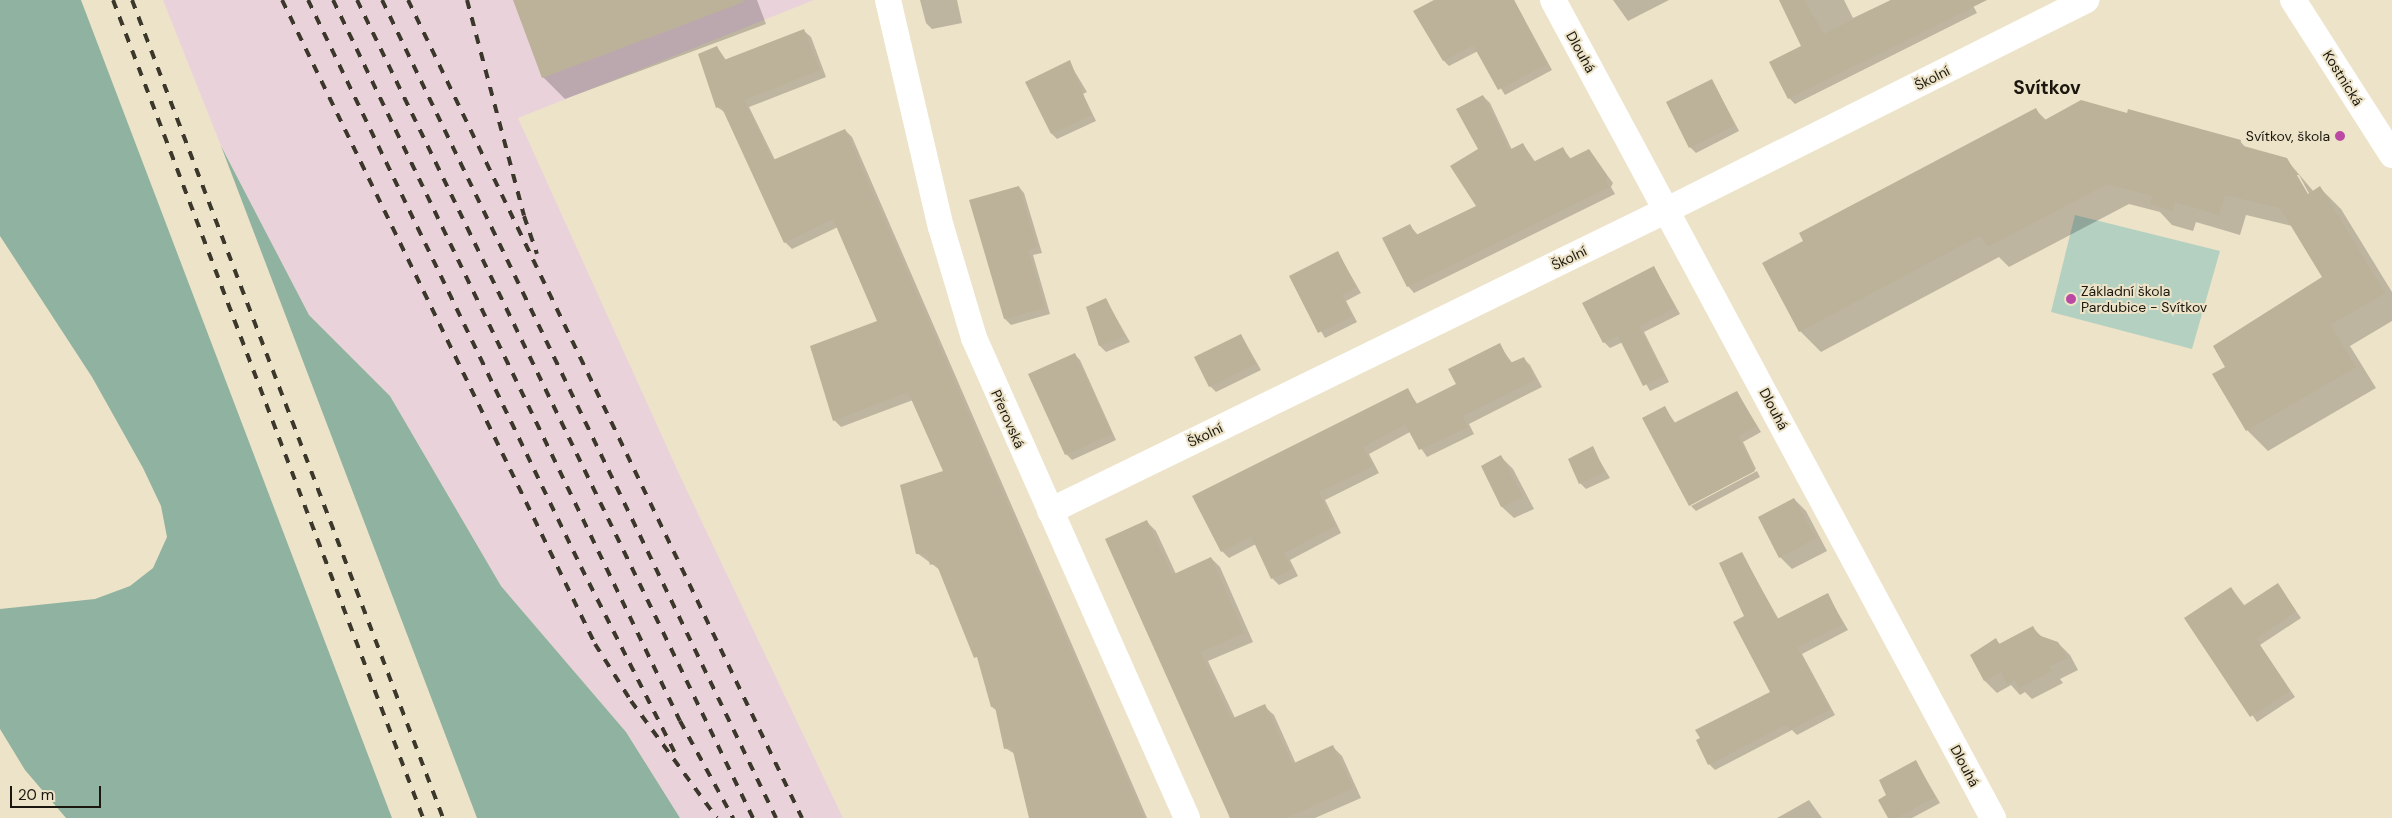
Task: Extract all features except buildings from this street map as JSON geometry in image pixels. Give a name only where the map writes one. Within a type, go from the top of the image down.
[{"type":"street","name":"Přerovská","points":[[888,0],[941,227],[965,310],[989,376],[1187,818]]},
{"type":"street","name":"Dlouhá","points":[[1553,0],[1993,818]]},
{"type":"street","name":"Školní","points":[[1050,511],[1667,210],[2086,0]]},
{"type":"street","name":"Kostnická","points":[[2293,0],[2392,156]]},
{"type":"shaded area","points":[[163,0],[814,0],[518,118],[681,478],[843,818],[680,818],[626,732],[501,586],[390,396],[309,315],[221,146]]},
{"type":"green space","points":[[0,0],[81,0],[392,818],[66,818],[25,770],[0,729],[0,609],[95,599],[130,586],[153,568],[167,537],[161,506],[143,468],[92,377],[0,236]]},
{"type":"green space","points":[[221,146],[309,315],[390,396],[501,586],[626,732],[680,818],[477,818]]},
{"type":"green space","points":[[2075,215],[2220,251],[2192,349],[2051,312]]},
{"type":"railway","points":[[113,0],[423,818]]},
{"type":"railway","points":[[132,0],[443,818]]},
{"type":"railway","points":[[282,0],[595,644],[631,701],[717,818]]},
{"type":"railway","points":[[308,0],[581,567],[675,753]]},
{"type":"railway","points":[[333,0],[680,721],[733,818]]},
{"type":"railway","points":[[357,0],[753,818]]},
{"type":"railway","points":[[382,0],[776,818]]},
{"type":"railway","points":[[408,0],[802,818]]},
{"type":"railway","points":[[467,0],[524,216],[537,254]]},
{"type":"place","name":"Svítkov, škola","points":[[2340,136]]},
{"type":"place","name":"Základní škola Pardubice - Svítkov","points":[[2071,299]]},
{"type":"district","name":"Svítkov","points":[[2047,88]]}]
